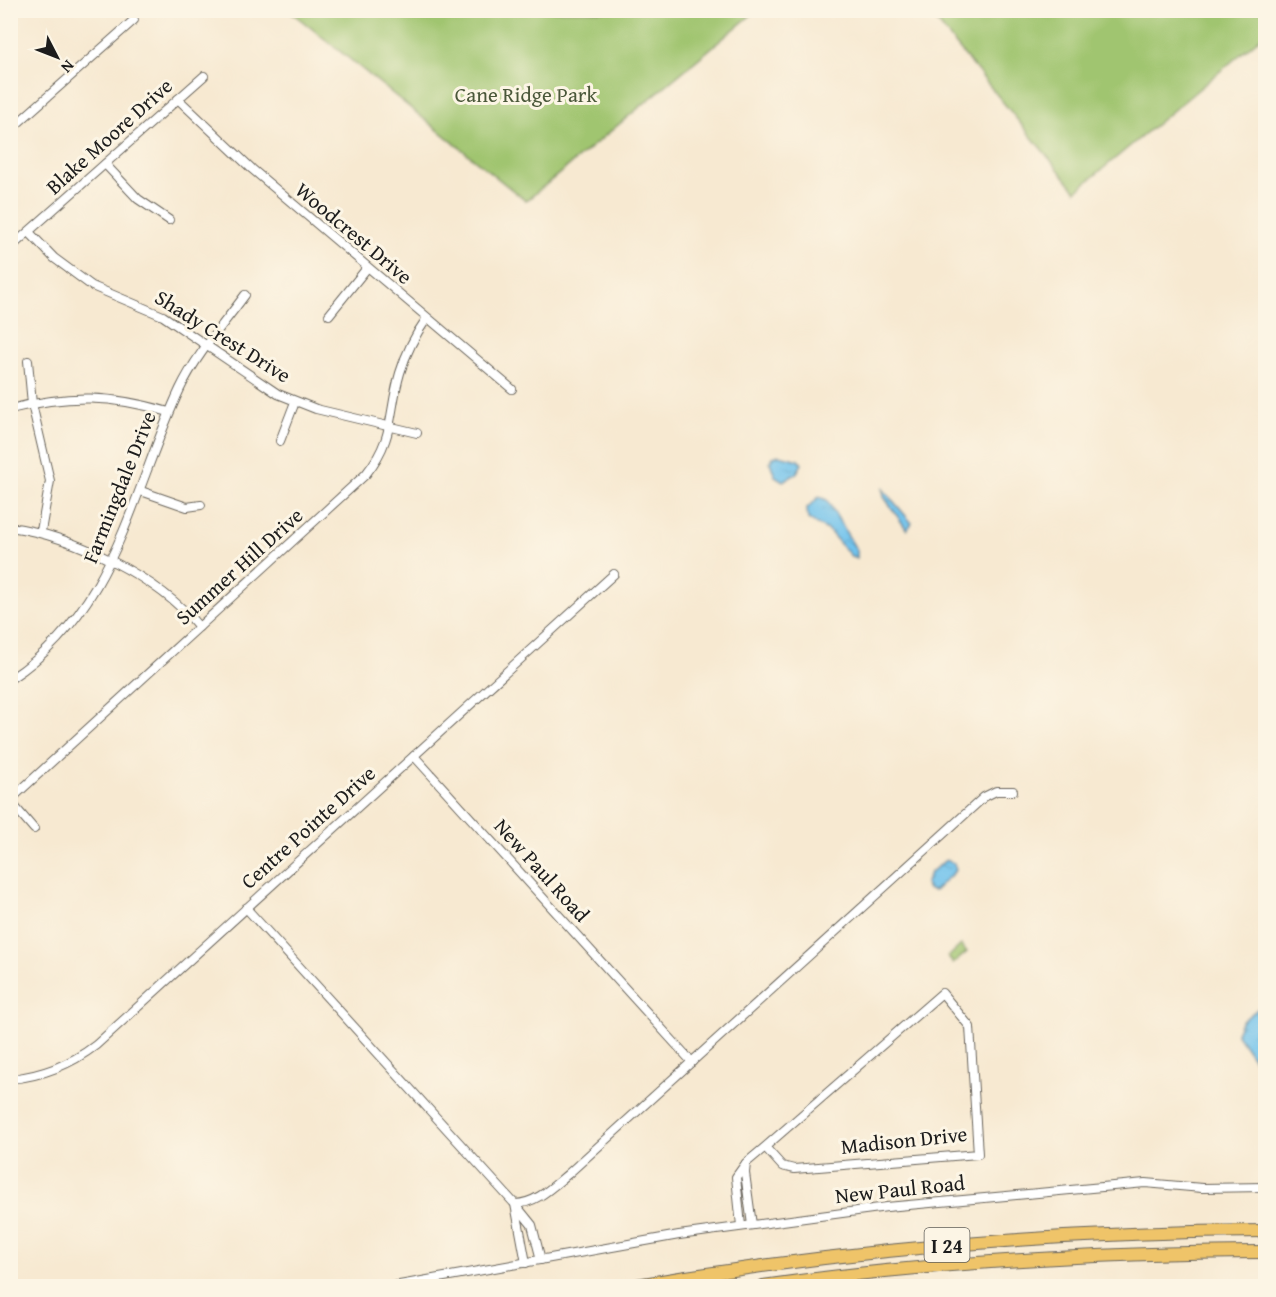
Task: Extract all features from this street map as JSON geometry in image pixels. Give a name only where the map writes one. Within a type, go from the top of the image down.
[{"type":"highway","name":"I 24","points":[[631,1287],[735,1269],[909,1248],[1090,1234],[1266,1231]]},
{"type":"highway","name":"I 24","points":[[763,1287],[915,1267],[997,1261],[1153,1252],[1266,1252]]},
{"type":"street","points":[[10,130],[134,20]]},
{"type":"street","name":"Blake Moore Drive","points":[[10,248],[204,76]]},
{"type":"street","name":"Woodcrest Drive","points":[[178,99],[252,169],[512,389]]},
{"type":"street","points":[[105,164],[138,199],[169,220]]},
{"type":"street","name":"Shady Crest Drive","points":[[29,232],[54,258],[92,286],[163,316],[260,383],[295,402],[390,429],[417,433]]},
{"type":"street","points":[[329,315],[367,267]]},
{"type":"street","name":"Farmingdale Drive","points":[[10,679],[45,651],[91,600],[141,491],[169,412],[181,386],[245,295]]},
{"type":"street","name":"Summer Hill Drive","points":[[10,801],[366,474],[379,458],[390,429],[402,367],[412,342],[427,318]]},
{"type":"street","points":[[28,361],[32,404],[50,481],[41,531]]},
{"type":"street","points":[[10,409],[86,397],[112,398],[169,412]]},
{"type":"street","points":[[280,441],[295,402]]},
{"type":"street","points":[[141,491],[187,507],[201,505]]},
{"type":"street","points":[[10,527],[41,531],[110,561],[168,595],[199,627]]},
{"type":"street","name":"Centre Pointe Drive","points":[[10,1079],[49,1071],[88,1051],[614,574]]},
{"type":"street","name":"New Paul Road","points":[[414,756],[692,1062]]},
{"type":"street","points":[[515,1204],[534,1200],[553,1186],[984,797],[996,791],[1013,791]]},
{"type":"street","points":[[10,801],[34,829]]},
{"type":"street","points":[[246,908],[515,1204],[532,1225],[541,1260]]},
{"type":"street","name":"Madison Drive","points":[[746,1163],[942,993],[967,1022],[970,1028],[978,1154],[794,1169],[783,1166],[765,1147]]},
{"type":"street","points":[[746,1163],[747,1197],[752,1225]]},
{"type":"street","points":[[741,1226],[736,1177],[746,1163]]},
{"type":"street","name":"New Paul Road","points":[[394,1287],[741,1226],[887,1207],[1145,1183],[1197,1187],[1266,1187]]},
{"type":"street","points":[[738,1198],[747,1197]]},
{"type":"street","points":[[515,1204],[526,1263]]},
{"type":"green space","name":"Cane Ridge Park","points":[[290,11],[756,11],[526,201]]},
{"type":"green space","points":[[928,11],[1265,11],[1265,34],[1076,191]]},
{"type":"green space","points":[[961,945],[967,952],[953,964],[948,957]]},
{"type":"water","points":[[779,455],[799,460],[802,464],[796,474],[783,481],[775,476],[770,462],[773,457]]},
{"type":"water","points":[[883,489],[912,523],[907,530],[884,497]]},
{"type":"water","points":[[819,497],[827,500],[857,551],[857,558],[851,556],[829,531],[808,519],[807,508]]},
{"type":"water","points":[[947,859],[954,864],[956,870],[934,891],[929,890],[925,885],[930,873]]},
{"type":"water","points":[[1265,1003],[1265,1075],[1236,1033],[1241,1022]]}]
